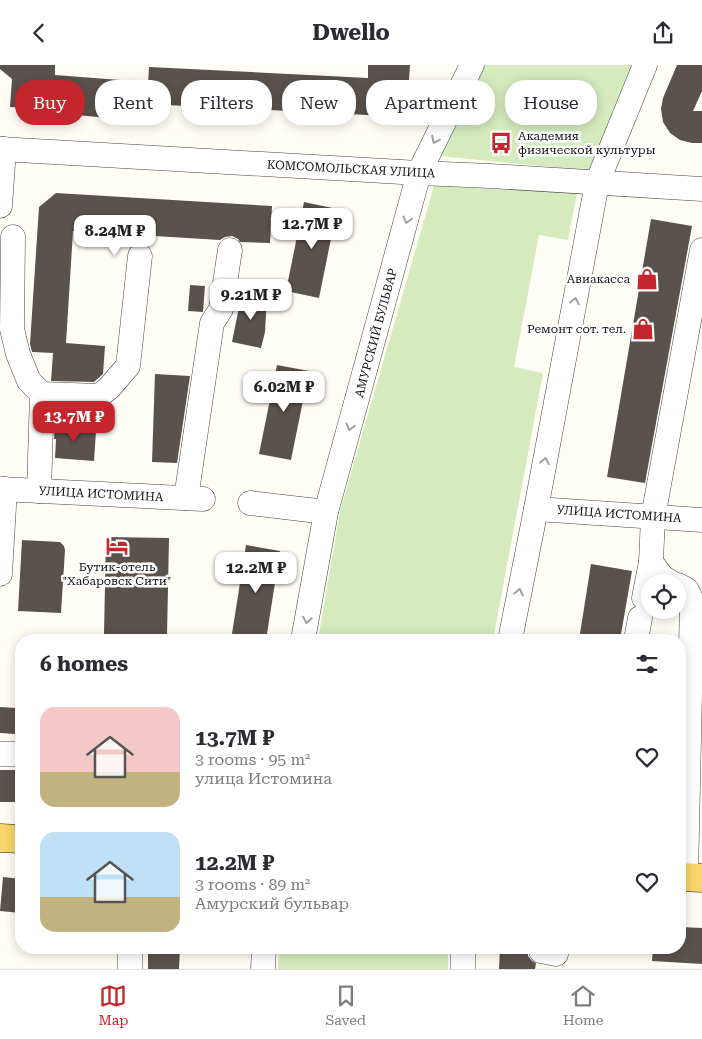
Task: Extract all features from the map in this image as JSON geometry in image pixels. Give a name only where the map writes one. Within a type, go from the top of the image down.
[{"type":"main road","points":[[0,838],[15,839]]},
{"type":"street","name":"АМУРСКИЙ БУЛЬВАР","points":[[304,634],[326,512],[419,173],[472,65]]},
{"type":"street","points":[[511,634],[597,183],[646,65]]},
{"type":"street","name":"КОМСОМОЛЬСКАЯ УЛИЦА","points":[[2,149],[702,189]]},
{"type":"street","points":[[0,206],[2,149]]},
{"type":"street","points":[[13,237],[6,306],[18,354],[29,381],[42,394],[99,396],[109,388],[128,366],[140,256]]},
{"type":"street","name":"УЛИЦА ИСТОМИНА","points":[[3,489],[194,499],[212,323],[221,309],[230,250]]},
{"type":"street","points":[[640,619],[651,562],[653,517],[702,250]]},
{"type":"street","points":[[39,491],[42,394]]},
{"type":"street","points":[[0,574],[3,489]]},
{"type":"street","points":[[250,503],[326,512]]},
{"type":"street","name":"УЛИЦА ИСТОМИНА","points":[[536,509],[702,520]]},
{"type":"street","points":[[651,562],[660,574]]},
{"type":"street","points":[[686,589],[692,601],[697,620],[689,878]]},
{"type":"street","points":[[0,754],[15,754]]},
{"type":"street","points":[[130,954],[130,969]]},
{"type":"street","points":[[263,969],[264,954]]},
{"type":"street","points":[[463,954],[463,969]]},
{"type":"green space","points":[[482,65],[637,65],[593,171],[439,156],[454,125],[495,125],[495,80],[475,80]]},
{"type":"green space","points":[[434,186],[577,193],[568,240],[539,235],[514,367],[543,373],[494,634],[319,634],[340,511]]},
{"type":"green space","points":[[279,954],[448,954],[448,969],[278,969]]},
{"type":"building","points":[[0,65],[55,65],[55,75],[120,80],[95,80],[95,117],[85,116],[85,80],[15,80],[15,107],[10,107],[12,79],[0,69]]},
{"type":"building","points":[[368,65],[410,65],[409,80],[366,80],[366,115],[356,114],[356,80],[282,80],[282,111],[272,110],[272,80],[181,80],[181,106],[171,105],[171,80],[148,80],[149,67],[368,78]]},
{"type":"building","points":[[677,65],[702,65],[702,91],[693,111],[702,111],[702,143],[680,140],[670,133],[663,122],[661,109],[663,98]]},
{"type":"building","points":[[56,193],[272,206],[270,243],[240,242],[232,236],[220,240],[73,231],[66,343],[105,346],[103,374],[94,382],[51,381],[53,353],[32,352],[30,344],[39,207]]},
{"type":"building","points":[[304,202],[337,209],[319,298],[286,291]]},
{"type":"building","points":[[651,219],[692,226],[645,483],[607,477]]},
{"type":"building","points":[[190,285],[205,286],[203,312],[188,311]]},
{"type":"building","points":[[242,292],[267,297],[265,332],[261,348],[232,342]]},
{"type":"building","points":[[277,365],[309,371],[291,460],[259,454]]},
{"type":"building","points":[[155,374],[190,376],[177,463],[152,462]]},
{"type":"building","points":[[55,423],[67,424],[66,429],[96,431],[94,461],[55,458]]},
{"type":"building","points":[[106,537],[169,538],[167,634],[104,634]]},
{"type":"building","points":[[22,540],[60,542],[64,546],[61,613],[18,611]]},
{"type":"building","points":[[246,545],[280,551],[267,634],[232,634]]},
{"type":"building","points":[[591,564],[632,571],[621,634],[580,634]]},
{"type":"building","points":[[0,707],[15,708],[15,734],[0,733]]},
{"type":"building","points":[[0,770],[15,770],[15,802],[0,802]]},
{"type":"building","points":[[3,877],[15,878],[15,912],[0,911]]},
{"type":"building","points":[[686,927],[702,928],[702,964],[652,961],[652,954],[686,954]]},
{"type":"building","points":[[148,954],[180,954],[179,969],[148,969]]},
{"type":"building","points":[[500,954],[528,954],[532,961],[536,963],[535,969],[499,969]]},
{"type":"place","name":"Академия физической культуры","points":[[501,143]]},
{"type":"place","name":"Авиакасса","points":[[647,279]]},
{"type":"place","name":"Ремонт сот. тел.","points":[[643,329]]},
{"type":"place","name":"Бутик-отель \"Хабаровск Сити\"","points":[[117,546]]}]
